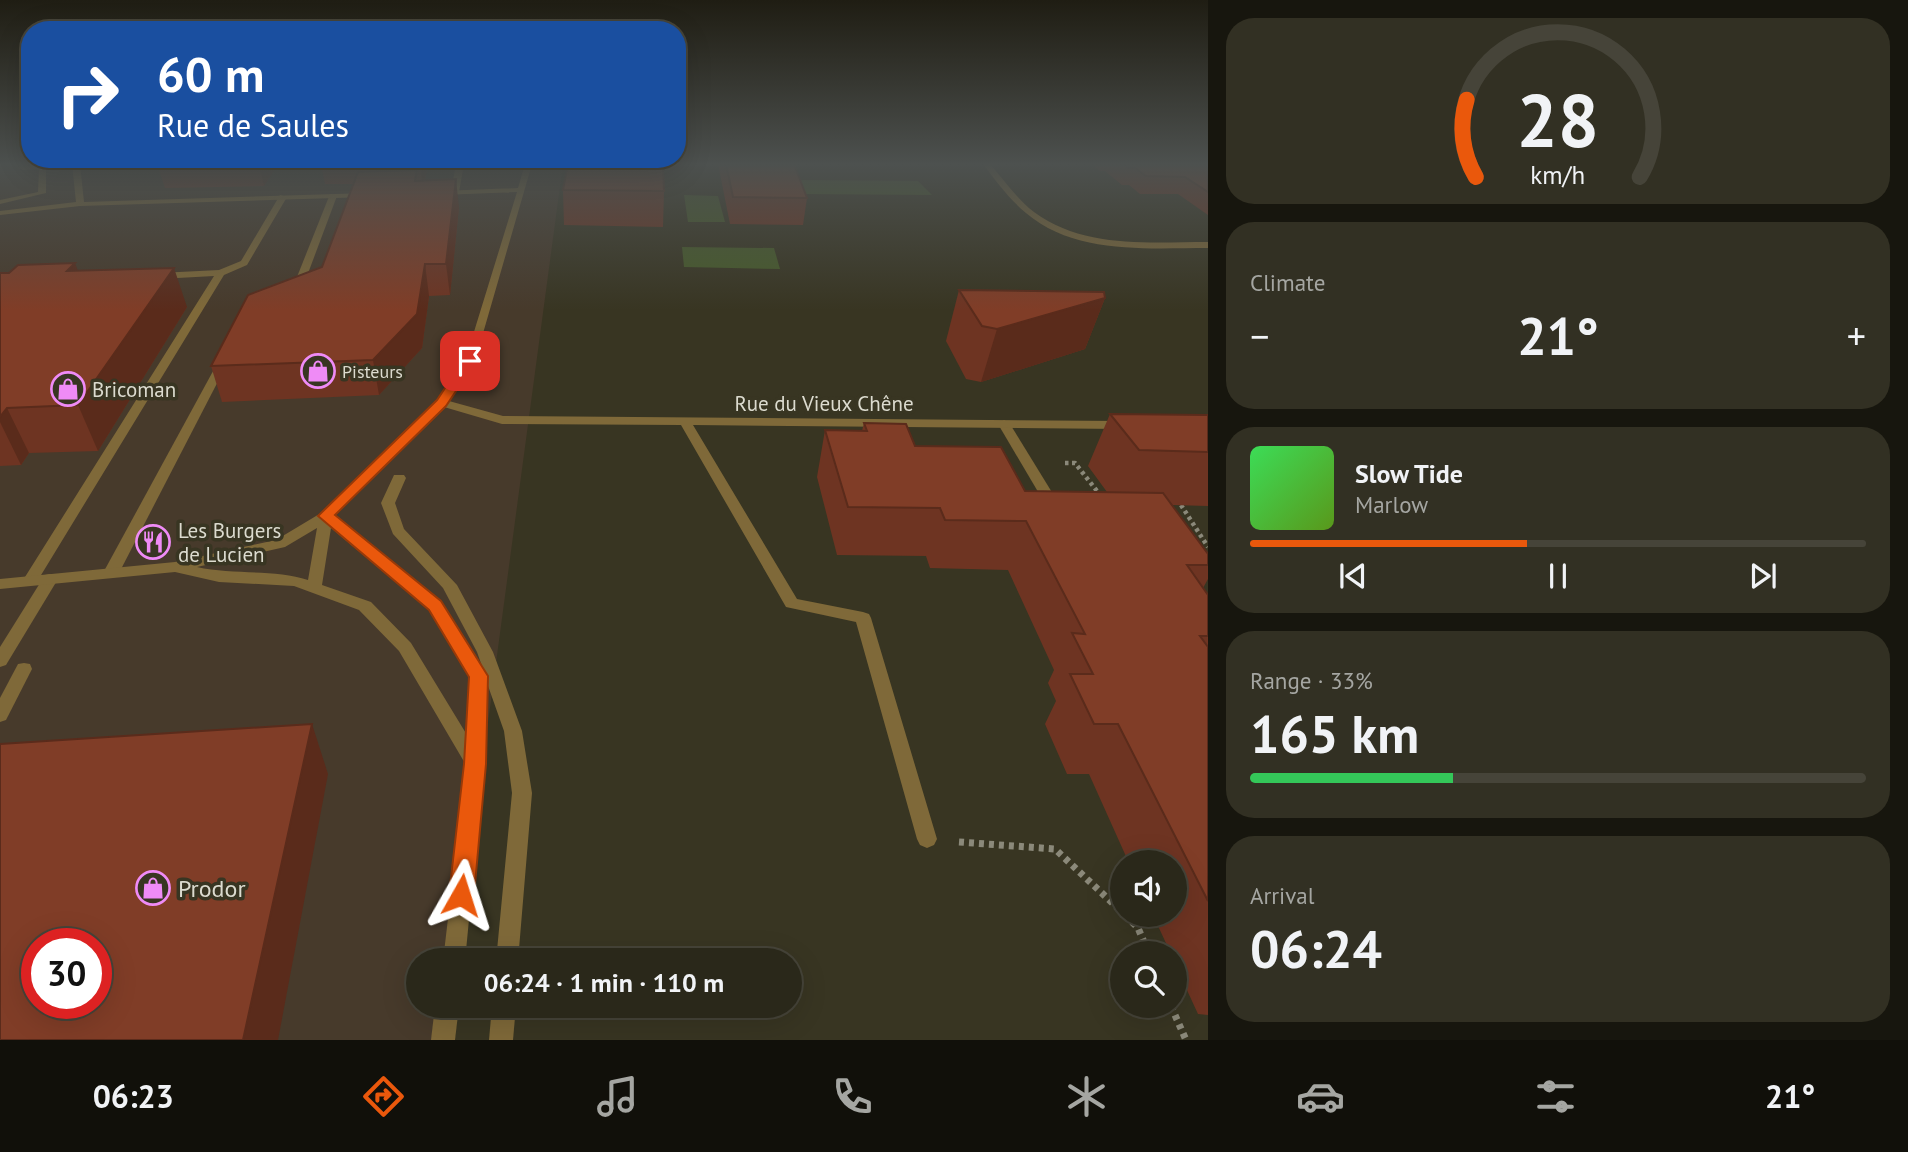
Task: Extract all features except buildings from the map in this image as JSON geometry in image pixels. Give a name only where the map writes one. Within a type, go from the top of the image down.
[{"type":"street","points":[[150,276],[221,273],[244,263],[274,213]]},
{"type":"street","points":[[282,303],[294,298],[327,213]]},
{"type":"street","points":[[0,584],[175,567],[280,544],[326,516],[442,403],[470,361],[513,213]]},
{"type":"street","points":[[1029,213],[1057,231],[1099,243],[1208,245]]},
{"type":"street","points":[[30,581],[221,273]]},
{"type":"street","points":[[111,573],[229,351]]},
{"type":"street","name":"Rue du Vieux Chêne","points":[[442,403],[502,420],[1140,425]]},
{"type":"street","points":[[685,421],[792,603],[863,618],[927,839]]},
{"type":"street","points":[[1004,424],[1058,514]]},
{"type":"street","points":[[399,478],[388,503],[398,531],[449,585],[485,652],[513,731],[522,793],[508,948]]},
{"type":"street","points":[[314,587],[326,516]]},
{"type":"street","points":[[326,516],[435,606],[479,676],[475,764],[455,948]]},
{"type":"street","points":[[175,567],[219,577],[295,581],[365,606],[405,647],[475,764]]},
{"type":"street","points":[[0,662],[50,579]]},
{"type":"street","points":[[0,715],[24,669]]},
{"type":"street","points":[[443,1040],[446,1018]]},
{"type":"street","points":[[501,1040],[503,1018]]},
{"type":"path","points":[[1028,463],[1075,463],[1102,498]]},
{"type":"path","points":[[1181,505],[1208,550]]},
{"type":"path","points":[[1197,547],[1208,550]]},
{"type":"path","points":[[927,839],[1055,849],[1110,902]]},
{"type":"path","points":[[1176,1018],[1186,1040]]},
{"type":"shaded area","points":[[0,213],[556,213],[458,948],[406,948],[406,1018],[449,1018],[446,1040],[0,1040]]},
{"type":"green space","points":[[687,213],[722,213],[725,222],[688,222]]},
{"type":"green space","points":[[682,247],[774,248],[780,269],[684,267]]},
{"type":"place","name":"Pisteurs","points":[[318,371]]},
{"type":"place","name":"Bricoman","points":[[68,389]]},
{"type":"place","name":"Les Burgers de Lucien","points":[[153,542]]},
{"type":"place","name":"Prodor","points":[[153,888]]},
{"type":"route","points":[[461,895],[475,764],[479,676],[435,606],[326,516],[442,403],[470,361]]}]
